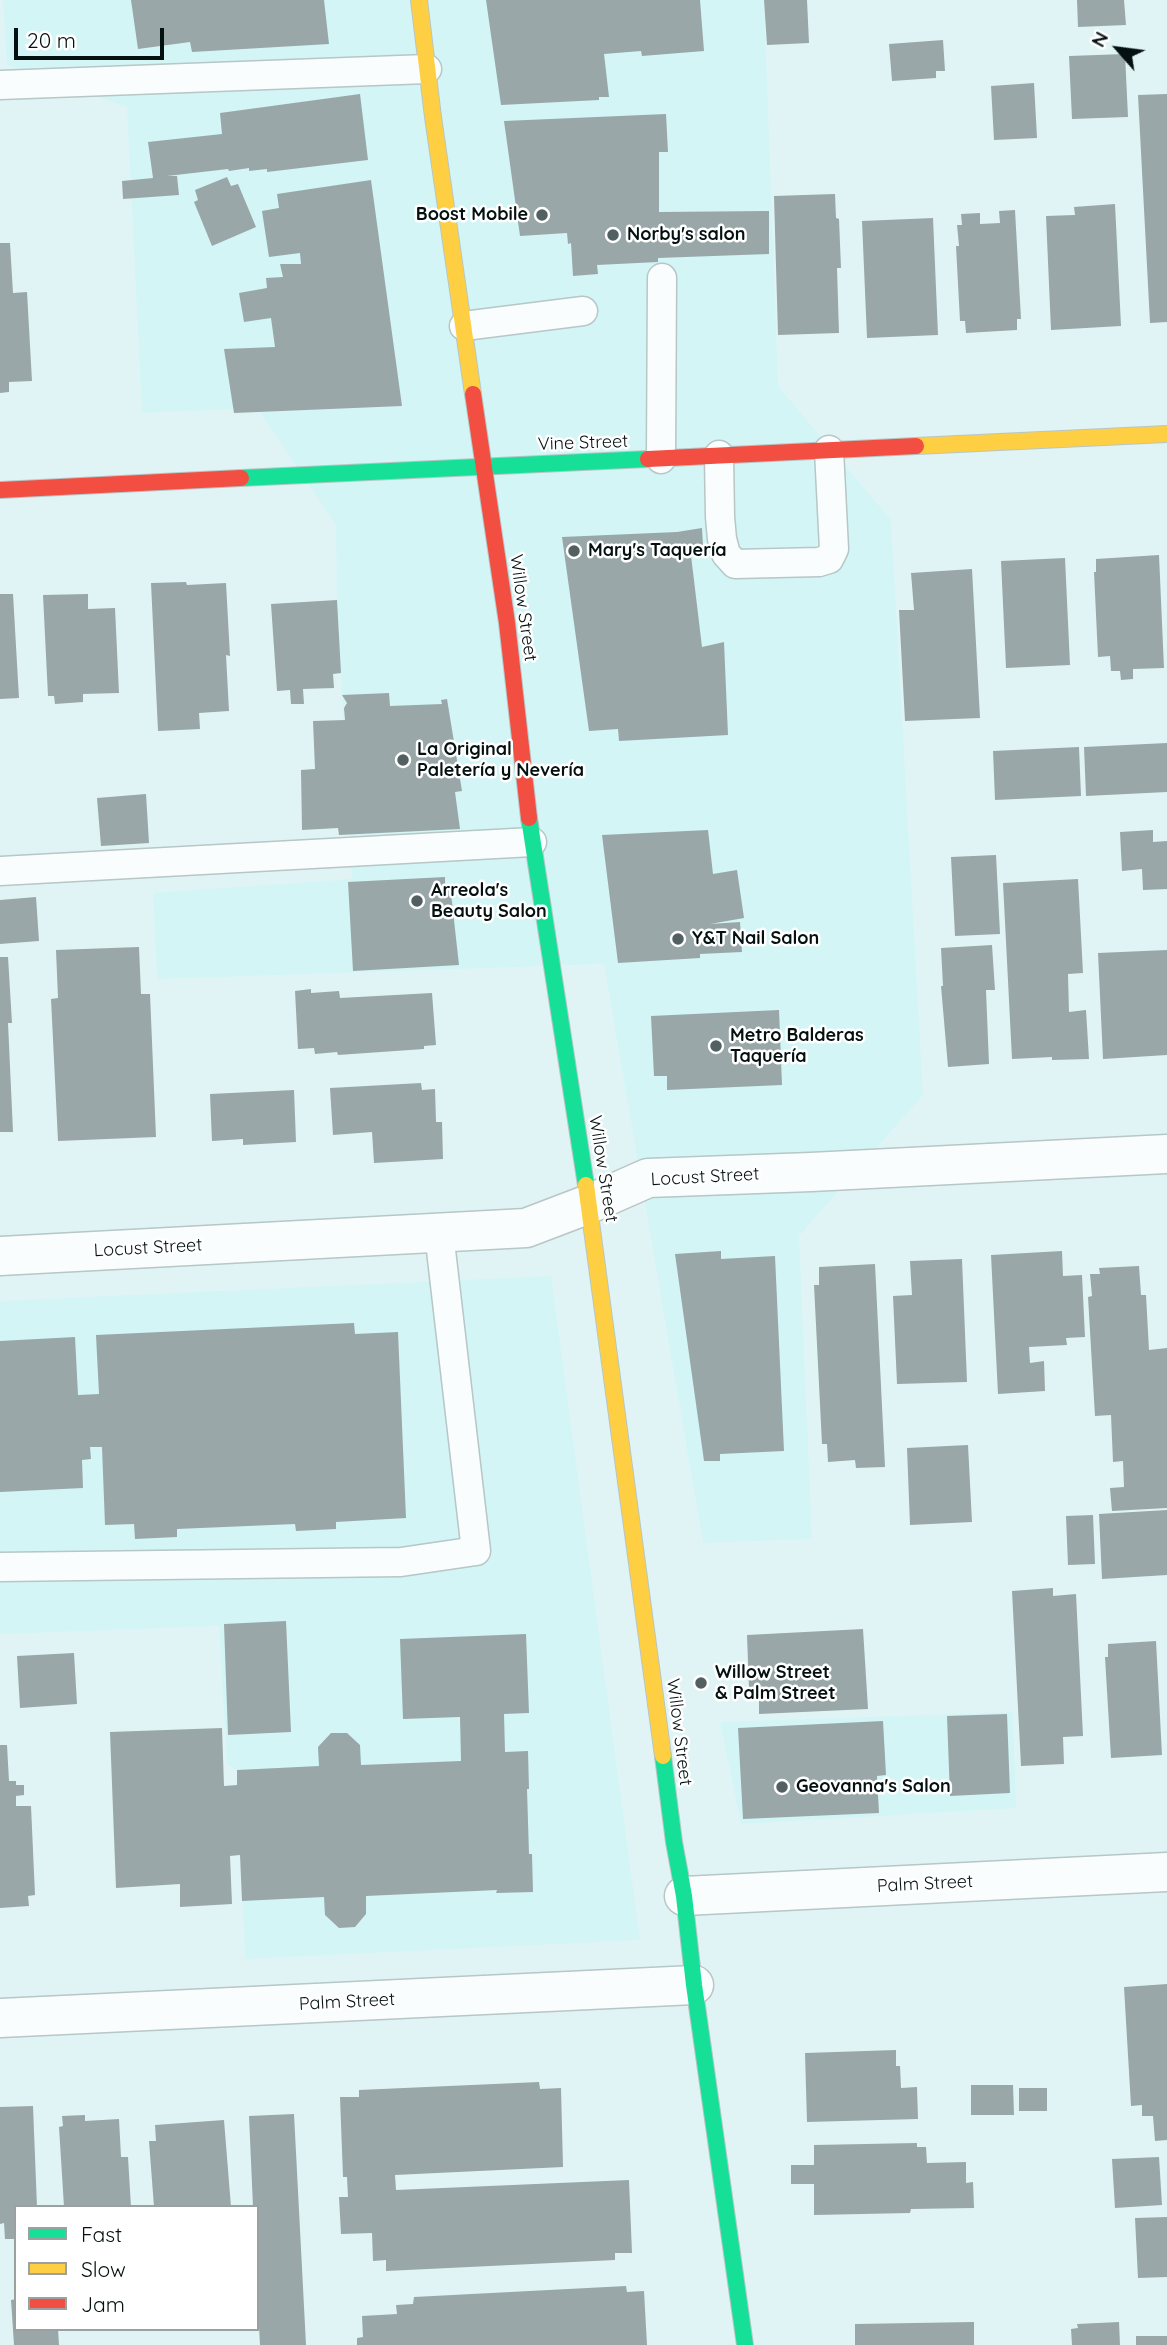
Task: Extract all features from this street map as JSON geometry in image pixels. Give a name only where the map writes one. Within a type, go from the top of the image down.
[{"type":"main road","name":"Willow Street","points":[[419,0],[507,622],[532,842],[589,1204],[674,1842],[684,1896],[694,1986],[746,2345]]},
{"type":"main road","name":"Vine Street","points":[[0,491],[1167,434]]},
{"type":"street","name":"Locust Street","points":[[0,1256],[526,1228],[648,1178],[1167,1154]]},
{"type":"street","name":"Palm Street","points":[[684,1896],[1167,1872]]},
{"type":"street","name":"Palm Street","points":[[0,2018],[694,1986]]},
{"type":"lane","points":[[0,85],[427,69]]},
{"type":"lane","points":[[661,459],[662,278]]},
{"type":"lane","points":[[464,326],[583,311]]},
{"type":"lane","points":[[719,456],[722,539],[726,554],[735,564],[819,562],[829,559],[834,549],[829,450]]},
{"type":"lane","points":[[0,871],[532,842]]},
{"type":"lane","points":[[0,1567],[401,1562],[475,1551],[439,1233]]},
{"type":"shaded area","points":[[3,0],[764,0],[778,386],[891,520],[923,1095],[799,1236],[812,1539],[703,1543],[604,964],[157,979],[153,893],[352,879],[337,600],[336,525],[257,408],[142,413],[127,107],[7,65]]},
{"type":"shaded area","points":[[551,1276],[640,1940],[245,1959],[237,1771],[227,1764],[219,1626],[0,1634],[0,1301]]},
{"type":"shaded area","points":[[1013,1712],[1016,1808],[741,1824],[720,1722]]},
{"type":"building","points":[[131,0],[324,0],[329,44],[192,52],[190,42],[138,49]]},
{"type":"building","points":[[486,0],[700,0],[704,51],[642,56],[641,51],[604,54],[609,97],[599,97],[599,100],[501,105]]},
{"type":"building","points":[[764,0],[807,0],[809,43],[767,45]]},
{"type":"building","points":[[1077,0],[1124,0],[1126,25],[1078,27]]},
{"type":"building","points":[[943,40],[945,71],[936,71],[936,78],[892,81],[889,44]]},
{"type":"building","points":[[1125,54],[1128,117],[1072,119],[1069,56]]},
{"type":"building","points":[[1034,83],[1037,138],[994,140],[991,86]]},
{"type":"building","points":[[360,94],[368,160],[267,172],[267,169],[249,171],[249,168],[167,176],[177,176],[179,195],[123,199],[122,181],[153,178],[148,142],[222,134],[220,113]]},
{"type":"building","points":[[1167,94],[1167,322],[1150,323],[1138,95]]},
{"type":"building","points":[[666,114],[668,152],[659,152],[659,212],[769,211],[769,254],[658,258],[658,262],[597,265],[598,274],[573,276],[571,243],[568,244],[567,233],[520,236],[504,121]]},
{"type":"building","points":[[227,177],[231,186],[238,184],[256,227],[212,246],[194,202],[198,200],[195,190]]},
{"type":"building","points":[[371,180],[402,406],[234,413],[224,349],[275,347],[271,318],[244,322],[239,293],[267,288],[266,278],[283,277],[280,264],[301,264],[300,253],[269,257],[262,211],[279,208],[277,194]]},
{"type":"building","points":[[835,194],[841,268],[837,268],[839,333],[778,335],[774,196]]},
{"type":"building","points":[[1115,204],[1121,326],[1051,330],[1046,216],[1075,215],[1074,207]]},
{"type":"building","points":[[1015,210],[1021,319],[1017,319],[1017,330],[966,333],[965,321],[960,321],[956,246],[959,246],[957,225],[962,225],[961,214],[980,213],[980,224],[1000,223],[999,211]]},
{"type":"building","points":[[933,218],[938,335],[867,338],[862,221]]},
{"type":"building","points":[[0,243],[10,243],[13,293],[27,292],[32,381],[9,382],[9,392],[0,393]]},
{"type":"building","points":[[702,528],[703,546],[690,547],[702,647],[724,642],[728,735],[619,741],[618,729],[589,731],[562,537],[677,532]]},
{"type":"building","points":[[1159,555],[1164,668],[1133,669],[1133,679],[1121,680],[1120,671],[1111,671],[1110,656],[1098,657],[1094,572],[1096,559]]},
{"type":"building","points":[[1065,558],[1070,665],[1006,668],[1001,561]]},
{"type":"building","points":[[972,569],[980,718],[905,721],[899,610],[914,610],[911,573]]},
{"type":"building","points":[[186,582],[187,585],[226,583],[230,656],[226,655],[229,711],[199,713],[200,729],[158,731],[151,583]]},
{"type":"building","points":[[0,594],[13,594],[19,698],[0,699]]},
{"type":"building","points":[[88,594],[88,609],[115,608],[119,693],[83,694],[83,702],[55,704],[54,696],[48,696],[43,595]]},
{"type":"building","points":[[337,600],[341,673],[333,674],[334,688],[303,689],[304,704],[291,704],[290,690],[277,691],[271,604]]},
{"type":"building","points":[[389,693],[390,706],[442,704],[441,700],[447,699],[462,791],[455,792],[460,829],[339,835],[338,828],[302,830],[301,770],[315,769],[313,721],[345,720],[344,708],[347,703],[342,695]]},
{"type":"building","points":[[1167,743],[1167,792],[1086,796],[1084,747]]},
{"type":"building","points":[[1079,747],[1081,796],[995,800],[993,751]]},
{"type":"building","points":[[146,794],[149,843],[101,846],[97,798]]},
{"type":"building","points":[[708,830],[713,874],[737,870],[744,918],[710,924],[740,922],[742,952],[700,954],[700,958],[618,963],[602,835]]},
{"type":"building","points":[[1153,830],[1153,842],[1167,841],[1167,889],[1143,890],[1142,869],[1122,871],[1120,832]]},
{"type":"building","points":[[996,855],[1000,934],[955,936],[951,857]]},
{"type":"building","points":[[445,877],[445,884],[450,884],[459,965],[353,971],[348,882]]},
{"type":"building","points":[[1078,879],[1083,973],[1068,974],[1069,1012],[1086,1010],[1089,1059],[1012,1059],[1003,883]]},
{"type":"building","points":[[36,897],[39,941],[0,944],[0,900]]},
{"type":"building","points":[[992,945],[995,990],[986,990],[989,1064],[948,1067],[941,986],[941,948]]},
{"type":"building","points":[[139,947],[141,994],[150,994],[156,1137],[58,1141],[51,999],[58,998],[56,950]]},
{"type":"building","points":[[1167,950],[1167,1055],[1103,1059],[1098,953]]},
{"type":"building","points":[[0,957],[8,957],[12,1023],[8,1023],[13,1132],[0,1132]]},
{"type":"building","points":[[311,989],[311,993],[339,991],[340,998],[432,993],[436,1045],[424,1046],[424,1049],[338,1055],[337,1052],[315,1054],[314,1048],[298,1049],[295,991]]},
{"type":"building","name":"Metro Balderas Taquería","points":[[779,1010],[782,1085],[667,1090],[667,1076],[654,1076],[651,1016]]},
{"type":"building","points":[[421,1083],[422,1090],[435,1089],[436,1122],[442,1122],[443,1159],[374,1163],[372,1132],[333,1135],[330,1088]]},
{"type":"building","points":[[294,1090],[296,1142],[243,1145],[243,1139],[212,1141],[210,1094]]},
{"type":"building","points":[[721,1251],[721,1259],[775,1256],[784,1451],[720,1454],[720,1461],[704,1461],[675,1254]]},
{"type":"building","points":[[1062,1251],[1063,1276],[1082,1275],[1085,1337],[1066,1338],[1067,1345],[1029,1347],[1030,1363],[1044,1361],[1045,1391],[998,1394],[991,1255]]},
{"type":"building","points":[[962,1259],[967,1382],[897,1384],[893,1296],[912,1295],[910,1261]]},
{"type":"building","points":[[875,1264],[885,1467],[856,1468],[855,1460],[828,1462],[827,1444],[822,1444],[814,1285],[819,1285],[819,1267]]},
{"type":"building","points":[[1139,1266],[1141,1295],[1146,1295],[1149,1350],[1167,1348],[1167,1508],[1112,1511],[1110,1488],[1124,1487],[1123,1461],[1113,1462],[1111,1415],[1095,1416],[1088,1297],[1092,1296],[1090,1274],[1100,1274],[1099,1268]]},
{"type":"building","points":[[354,1323],[355,1334],[398,1332],[406,1518],[336,1522],[336,1529],[296,1531],[295,1524],[177,1529],[177,1537],[135,1539],[134,1524],[105,1525],[102,1447],[90,1447],[91,1459],[82,1460],[83,1488],[0,1492],[0,1341],[75,1337],[78,1395],[99,1394],[96,1335]]},
{"type":"building","points":[[968,1445],[972,1522],[910,1525],[907,1448]]},
{"type":"building","points":[[1167,1510],[1167,1575],[1102,1579],[1099,1514]]},
{"type":"building","points":[[1093,1515],[1095,1564],[1068,1565],[1066,1516]]},
{"type":"building","points":[[1053,1588],[1053,1596],[1076,1594],[1083,1736],[1063,1737],[1064,1764],[1021,1766],[1012,1591]]},
{"type":"building","points":[[286,1621],[291,1732],[228,1735],[224,1624]]},
{"type":"building","points":[[863,1629],[868,1709],[759,1714],[759,1687],[749,1688],[747,1635]]},
{"type":"building","points":[[526,1634],[529,1713],[504,1714],[505,1752],[528,1751],[529,1854],[532,1854],[533,1892],[496,1893],[497,1890],[366,1896],[366,1914],[355,1927],[339,1928],[325,1915],[324,1897],[242,1901],[240,1855],[230,1856],[232,1904],[180,1907],[180,1884],[116,1888],[110,1732],[222,1728],[224,1786],[237,1785],[237,1770],[319,1766],[318,1747],[331,1733],[347,1733],[360,1745],[361,1765],[461,1761],[460,1717],[403,1719],[400,1639]]},
{"type":"building","points":[[1156,1641],[1162,1755],[1111,1758],[1105,1657],[1108,1657],[1108,1644]]},
{"type":"building","points":[[74,1653],[77,1704],[20,1708],[17,1656]]},
{"type":"building","points":[[1007,1714],[1010,1793],[950,1796],[947,1716]]},
{"type":"building","points":[[883,1721],[886,1775],[877,1776],[879,1813],[743,1819],[738,1728]]},
{"type":"building","points":[[0,1745],[7,1745],[9,1781],[24,1785],[24,1795],[16,1796],[16,1806],[31,1806],[35,1895],[28,1896],[29,1906],[0,1908]]},
{"type":"building","points":[[1167,1984],[1167,2140],[1155,2141],[1153,2116],[1142,2116],[1142,2105],[1131,2106],[1124,1987]]},
{"type":"building","points":[[896,2050],[901,2088],[917,2087],[918,2119],[807,2122],[805,2053]]},
{"type":"building","points":[[539,2082],[540,2089],[561,2088],[563,2167],[395,2175],[396,2190],[629,2180],[632,2253],[615,2253],[615,2260],[386,2271],[386,2260],[373,2261],[372,2233],[341,2234],[339,2197],[348,2197],[347,2177],[343,2177],[340,2097],[359,2097],[359,2090]]},
{"type":"building","points":[[971,2085],[1013,2085],[1014,2115],[971,2115]]},
{"type":"building","points":[[1019,2088],[1047,2088],[1047,2111],[1019,2111]]},
{"type":"building","points":[[33,2106],[37,2205],[14,2205],[14,2239],[5,2239],[4,2223],[0,2224],[0,2107]]},
{"type":"building","points":[[294,2114],[306,2345],[260,2345],[259,2205],[253,2205],[249,2116]]},
{"type":"building","points":[[85,2115],[85,2121],[119,2119],[121,2157],[128,2157],[131,2205],[64,2205],[59,2127],[63,2126],[62,2116]]},
{"type":"building","points":[[224,2120],[231,2205],[154,2205],[149,2141],[156,2141],[155,2125]]},
{"type":"building","points":[[917,2143],[917,2147],[926,2147],[927,2163],[966,2162],[966,2183],[973,2182],[974,2208],[911,2209],[910,2213],[814,2215],[814,2184],[791,2184],[791,2165],[814,2165],[814,2145]]},
{"type":"building","points":[[1159,2157],[1162,2205],[1115,2208],[1112,2159]]},
{"type":"building","points":[[1167,2217],[1167,2277],[1138,2278],[1135,2218]]},
{"type":"building","points":[[626,2286],[627,2292],[644,2291],[647,2345],[357,2345],[357,2338],[363,2337],[362,2316],[397,2314],[396,2305],[413,2304],[414,2297]]},
{"type":"building","points":[[14,2299],[14,2331],[58,2331],[59,2345],[14,2345],[11,2300]]},
{"type":"building","points":[[974,2322],[974,2345],[855,2345],[855,2324]]},
{"type":"building","points":[[1119,2322],[1120,2345],[1072,2345],[1071,2329],[1078,2328],[1077,2324]]},
{"type":"building","points":[[1136,2336],[1167,2336],[1167,2345],[1136,2345]]},
{"type":"traffic: fast","points":[[241,478],[648,459]]},
{"type":"traffic: fast","points":[[529,818],[586,1185]]},
{"type":"traffic: fast","points":[[663,1756],[745,2345]]},
{"type":"traffic: slow","points":[[419,0],[473,394]]},
{"type":"traffic: slow","points":[[916,446],[1167,434]]},
{"type":"traffic: slow","points":[[586,1185],[663,1756]]},
{"type":"traffic: jam","points":[[473,394],[507,623],[529,818]]},
{"type":"traffic: jam","points":[[648,459],[916,446]]},
{"type":"traffic: jam","points":[[0,490],[241,478]]},
{"type":"place","name":"Boost Mobile","points":[[542,215]]},
{"type":"place","name":"Norby's salon","points":[[613,235]]},
{"type":"place","name":"Mary's Taquería","points":[[574,551]]},
{"type":"place","name":"La Original Paletería y Nevería","points":[[403,760]]},
{"type":"place","name":"Arreola's Beauty Salon","points":[[417,901]]},
{"type":"place","name":"Y&T Nail Salon","points":[[678,939]]},
{"type":"place","name":"Metro Balderas Taquería","points":[[716,1046]]},
{"type":"place","name":"Willow Street & Palm Street","points":[[701,1683]]},
{"type":"place","name":"Geovanna's Salon","points":[[782,1787]]}]
